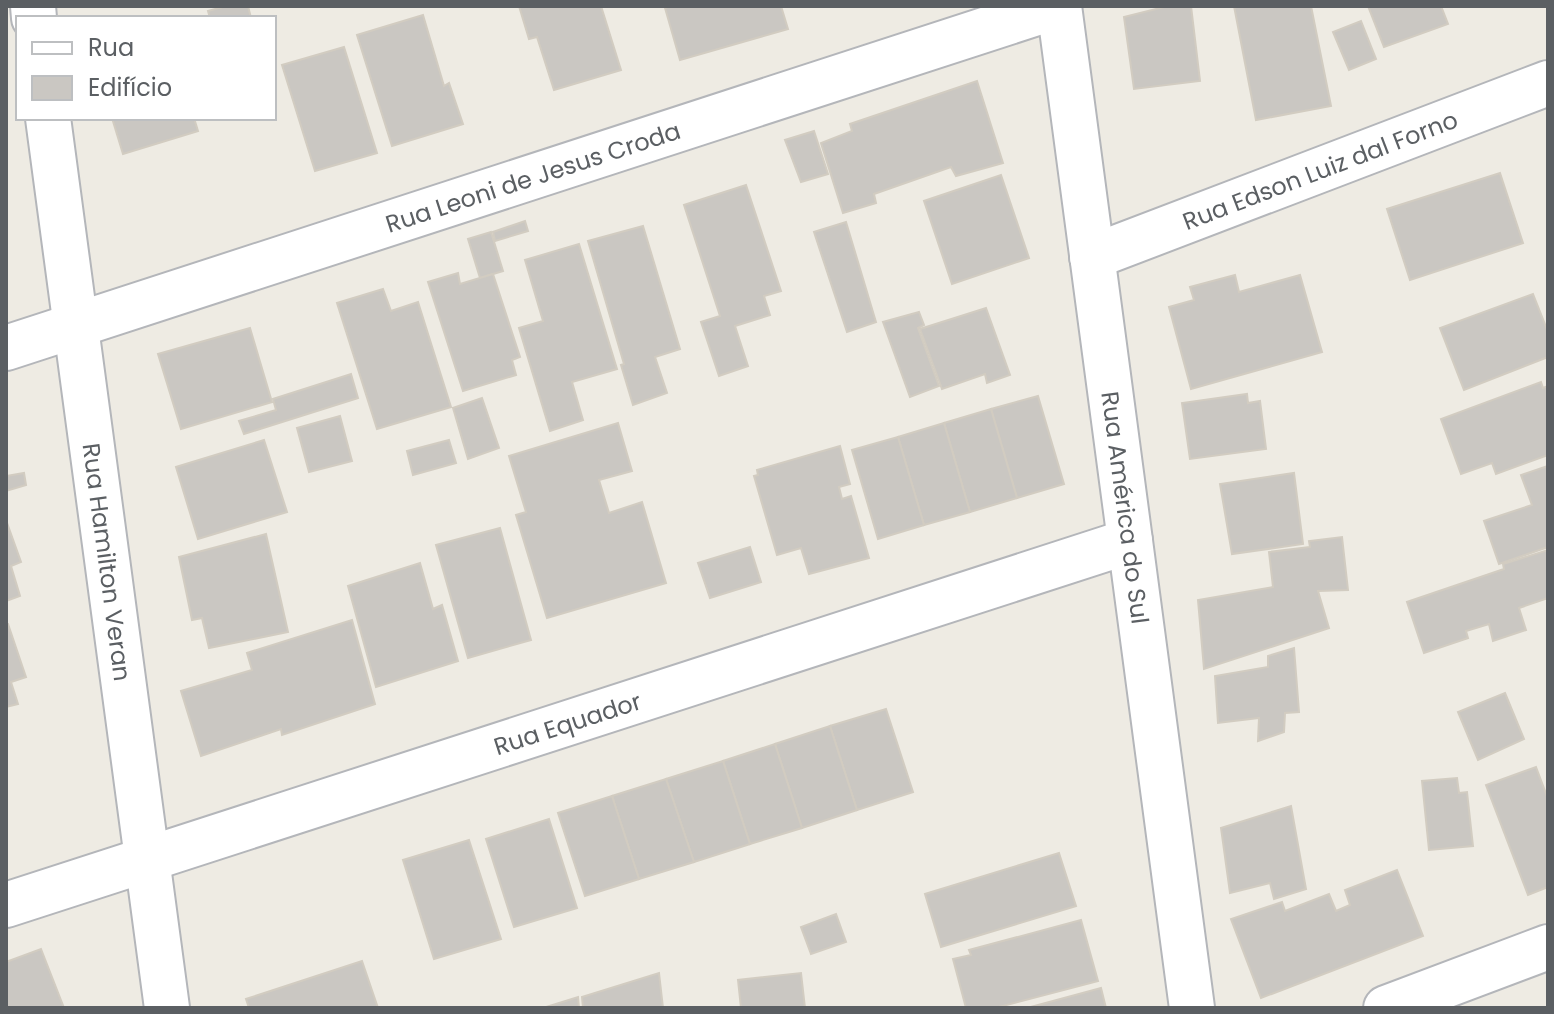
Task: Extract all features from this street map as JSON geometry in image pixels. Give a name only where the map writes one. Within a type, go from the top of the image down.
[{"type":"street","name":"Rua América do Sul","points":[[1058,6],[1192,1008]]},
{"type":"street","name":"Rua Leoni de Jesus Croda","points":[[6,348],[1058,6]]},
{"type":"street","name":"Rua Edson Luiz dal Forno","points":[[1092,257],[1548,83]]},
{"type":"street","name":"Rua Hamilton Veran","points":[[48,120],[167,1008]]},
{"type":"street","name":"Rua Equador","points":[[6,905],[1130,541]]},
{"type":"street","points":[[1386,1008],[1548,947]]},
{"type":"building","points":[[226,6],[248,6],[250,16],[209,16],[208,11]]},
{"type":"building","points":[[519,6],[601,6],[621,70],[554,90],[537,37],[529,39]]},
{"type":"building","points":[[781,6],[788,29],[680,60],[665,8]]},
{"type":"building","points":[[1168,6],[1191,6],[1200,81],[1134,89],[1124,17]]},
{"type":"building","points":[[1234,6],[1311,6],[1331,106],[1256,120]]},
{"type":"building","points":[[1368,6],[1441,6],[1448,24],[1384,47]]},
{"type":"building","points":[[423,15],[444,86],[449,83],[463,124],[392,146],[357,35]]},
{"type":"building","points":[[1361,21],[1376,59],[1349,70],[1333,32]]},
{"type":"building","points":[[344,47],[377,153],[315,171],[282,65]]},
{"type":"building","points":[[977,81],[1003,163],[956,176],[951,167],[874,194],[876,203],[843,213],[821,143],[852,131],[850,124]]},
{"type":"building","points":[[113,120],[195,120],[198,131],[123,154]]},
{"type":"building","points":[[814,131],[828,174],[801,182],[785,140]]},
{"type":"building","points":[[1500,173],[1523,243],[1410,280],[1387,209]]},
{"type":"building","points":[[1001,175],[1029,258],[952,284],[924,201]]},
{"type":"building","points":[[746,185],[781,291],[764,296],[770,315],[735,326],[748,366],[719,376],[701,322],[720,316],[684,205]]},
{"type":"building","points":[[525,221],[528,231],[495,241],[493,232]]},
{"type":"building","points":[[846,222],[876,322],[847,332],[814,232]]},
{"type":"building","points":[[643,226],[680,349],[655,357],[667,393],[633,405],[588,241]]},
{"type":"building","points":[[491,232],[503,271],[480,278],[468,239]]},
{"type":"building","points":[[579,244],[617,369],[572,382],[583,420],[550,431],[519,328],[543,321],[525,260]]},
{"type":"building","points":[[458,273],[460,284],[493,274],[520,357],[512,360],[516,375],[463,391],[428,282]]},
{"type":"building","points":[[1235,275],[1239,292],[1300,275],[1322,352],[1191,389],[1169,307],[1194,300],[1190,287]]},
{"type":"building","points":[[383,289],[391,311],[418,302],[451,407],[377,429],[337,303]]},
{"type":"building","points":[[1533,294],[1548,332],[1548,357],[1464,390],[1440,328]]},
{"type":"building","points":[[986,308],[1010,375],[987,383],[985,374],[942,389],[920,329]]},
{"type":"building","points":[[919,312],[924,325],[918,328],[939,386],[910,397],[883,322]]},
{"type":"building","points":[[250,328],[272,402],[181,429],[158,354]]},
{"type":"building","points":[[351,374],[358,398],[244,434],[239,421],[276,410],[273,399]]},
{"type":"building","points":[[1541,382],[1543,388],[1548,386],[1548,455],[1496,474],[1492,463],[1461,474],[1441,419]]},
{"type":"building","points":[[1247,394],[1248,403],[1260,401],[1266,449],[1190,459],[1182,403]]},
{"type":"building","points":[[1038,396],[1064,484],[1017,498],[991,409]]},
{"type":"building","points":[[482,398],[499,448],[468,459],[453,408]]},
{"type":"building","points":[[991,409],[1017,498],[970,512],[944,423]]},
{"type":"building","points":[[340,416],[352,461],[309,472],[297,428]]},
{"type":"building","points":[[618,423],[632,471],[599,480],[609,513],[642,502],[666,583],[547,618],[516,515],[526,512],[509,456]]},
{"type":"building","points":[[944,423],[970,512],[924,525],[898,437]]},
{"type":"building","points":[[898,437],[924,525],[878,539],[852,450]]},
{"type":"building","points":[[264,440],[287,512],[198,539],[176,467]]},
{"type":"building","points":[[449,440],[456,463],[413,475],[407,451]]},
{"type":"building","points":[[840,446],[850,484],[839,487],[842,499],[851,496],[869,558],[809,574],[801,548],[777,555],[754,476],[758,475],[757,470]]},
{"type":"building","points":[[1548,466],[1548,547],[1499,564],[1484,521],[1532,505],[1521,475]]},
{"type":"building","points":[[24,473],[26,485],[6,491],[6,476]]},
{"type":"building","points":[[1294,473],[1303,544],[1232,554],[1220,484]]},
{"type":"building","points":[[6,520],[21,562],[11,566],[20,596],[6,601]]},
{"type":"building","points":[[500,528],[531,640],[468,658],[436,545]]},
{"type":"building","points":[[266,534],[288,632],[209,648],[202,618],[192,620],[179,557]]},
{"type":"building","points":[[1342,537],[1348,590],[1318,591],[1329,628],[1204,669],[1198,600],[1273,587],[1269,552],[1310,547],[1309,541]]},
{"type":"building","points":[[750,547],[761,582],[710,598],[698,563]]},
{"type":"building","points":[[1548,550],[1548,598],[1519,608],[1526,630],[1493,641],[1489,624],[1466,631],[1468,638],[1424,653],[1407,602],[1504,569],[1503,564]]},
{"type":"building","points":[[420,563],[433,609],[442,605],[458,661],[376,687],[348,586]]},
{"type":"building","points":[[352,620],[375,704],[282,735],[281,729],[201,756],[181,691],[252,670],[247,653]]},
{"type":"building","points":[[6,624],[26,677],[11,682],[18,704],[6,707]]},
{"type":"building","points":[[1294,648],[1299,712],[1285,713],[1284,732],[1258,741],[1259,718],[1218,723],[1215,676],[1268,667],[1268,656]]},
{"type":"building","points":[[1505,693],[1524,739],[1478,760],[1458,712]]},
{"type":"building","points":[[886,709],[913,792],[857,810],[830,726]]},
{"type":"building","points":[[830,726],[857,810],[802,828],[775,744]]},
{"type":"building","points":[[775,744],[802,828],[750,844],[723,761]]},
{"type":"building","points":[[723,761],[750,844],[694,862],[666,779]]},
{"type":"building","points":[[1536,767],[1548,799],[1548,887],[1528,895],[1486,785]]},
{"type":"building","points":[[1457,778],[1459,793],[1467,792],[1473,846],[1429,850],[1422,781]]},
{"type":"building","points":[[666,779],[694,862],[639,879],[612,796]]},
{"type":"building","points":[[612,796],[639,879],[585,896],[558,813]]},
{"type":"building","points":[[1291,806],[1306,889],[1274,899],[1270,883],[1230,893],[1221,828]]},
{"type":"building","points":[[549,819],[577,908],[514,927],[486,839]]},
{"type":"building","points":[[469,840],[501,939],[434,959],[403,860]]},
{"type":"building","points":[[1059,853],[1076,906],[941,947],[925,894]]},
{"type":"building","points":[[1397,870],[1423,936],[1261,998],[1231,919],[1282,902],[1285,911],[1329,894],[1336,911],[1350,905],[1345,890]]},
{"type":"building","points":[[836,914],[846,942],[811,954],[801,927]]},
{"type":"building","points":[[1081,920],[1098,981],[995,1008],[966,1008],[953,959],[971,955],[969,950]]},
{"type":"building","points":[[41,949],[64,1008],[6,1008],[6,962]]},
{"type":"building","points":[[362,961],[378,1008],[249,1008],[246,999]]},
{"type":"building","points":[[659,973],[663,1008],[583,1008],[582,997]]},
{"type":"building","points":[[801,973],[805,1008],[741,1008],[738,980]]},
{"type":"building","points":[[1101,988],[1106,1008],[1027,1008]]},
{"type":"building","points":[[578,997],[579,1008],[543,1008]]}]
